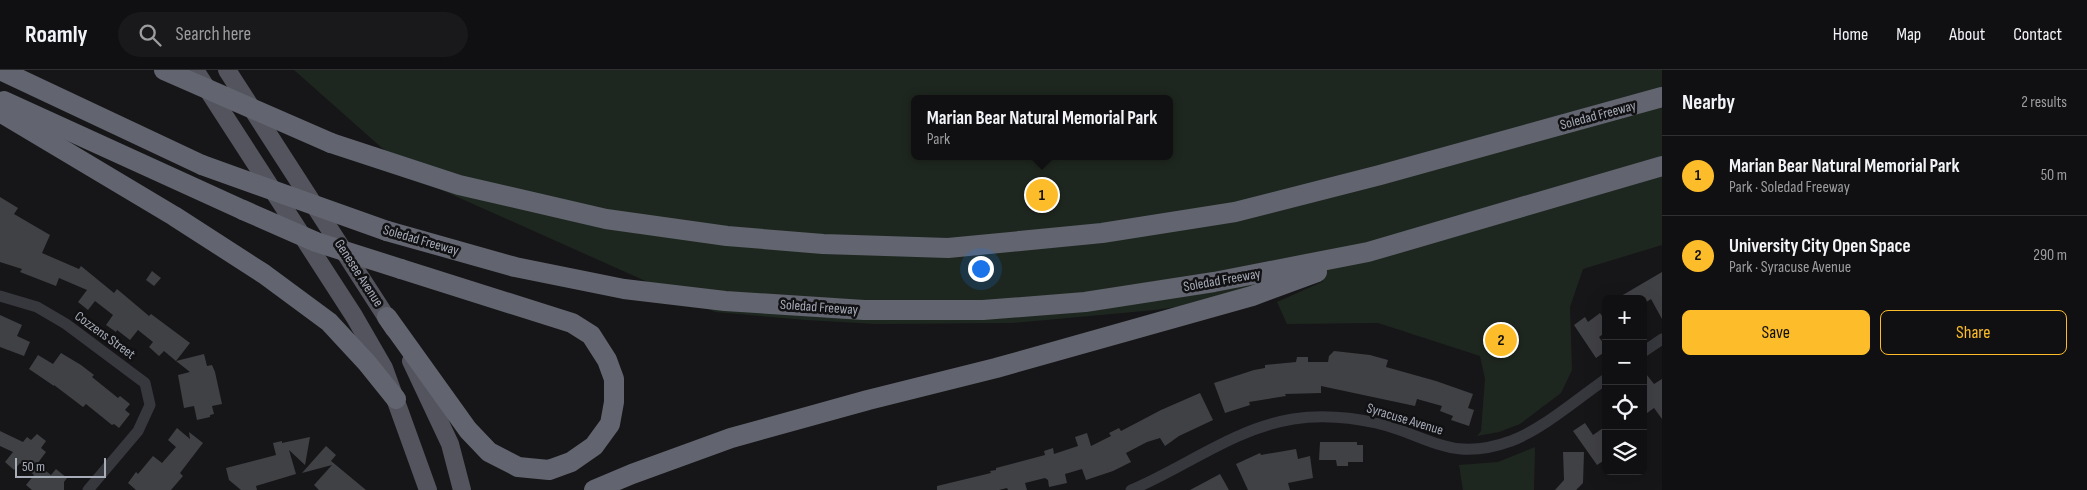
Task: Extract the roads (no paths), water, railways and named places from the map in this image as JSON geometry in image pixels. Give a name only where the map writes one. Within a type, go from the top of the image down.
[{"type":"highway","name":"Soledad Freeway","points":[[0,70],[202,165],[387,231],[515,267],[624,289],[724,301],[864,310],[983,310],[1085,302],[1214,282],[1368,252],[1662,166]]},
{"type":"highway","name":"Soledad Freeway","points":[[164,70],[331,143],[459,185],[606,219],[727,236],[823,244],[948,248],[1102,233],[1235,212],[1380,175],[1662,97]]},
{"type":"highway","points":[[0,99],[316,242],[563,320],[591,335],[607,360],[614,379],[614,402],[610,424],[594,446],[571,462],[549,470],[518,467],[489,452],[468,430],[387,317]]},
{"type":"highway","points":[[0,112],[174,216],[264,274],[330,322],[396,399]]},
{"type":"highway","points":[[597,489],[632,474],[731,438],[868,400],[996,368],[1252,296],[1368,252]]},
{"type":"main road","name":"Genesee Avenue","points":[[195,70],[354,316],[384,368],[428,490]]},
{"type":"main road","name":"Genesee Avenue","points":[[227,70],[387,317],[416,370],[450,444],[462,490]]},
{"type":"street","name":"Cozzens Street","points":[[0,296],[37,307],[66,324],[145,383],[150,406],[138,431],[88,490]]},
{"type":"street","points":[[1647,349],[1662,339]]},
{"type":"street","name":"Syracuse Avenue","points":[[1135,489],[1218,445],[1253,429],[1294,419],[1332,416],[1377,423],[1446,448],[1473,450],[1488,448],[1534,431],[1602,382]]},
{"type":"place","name":"Marian Bear Natural Memorial Park","points":[[1042,195]]},
{"type":"place","name":"University City Open Space","points":[[1501,340]]}]
